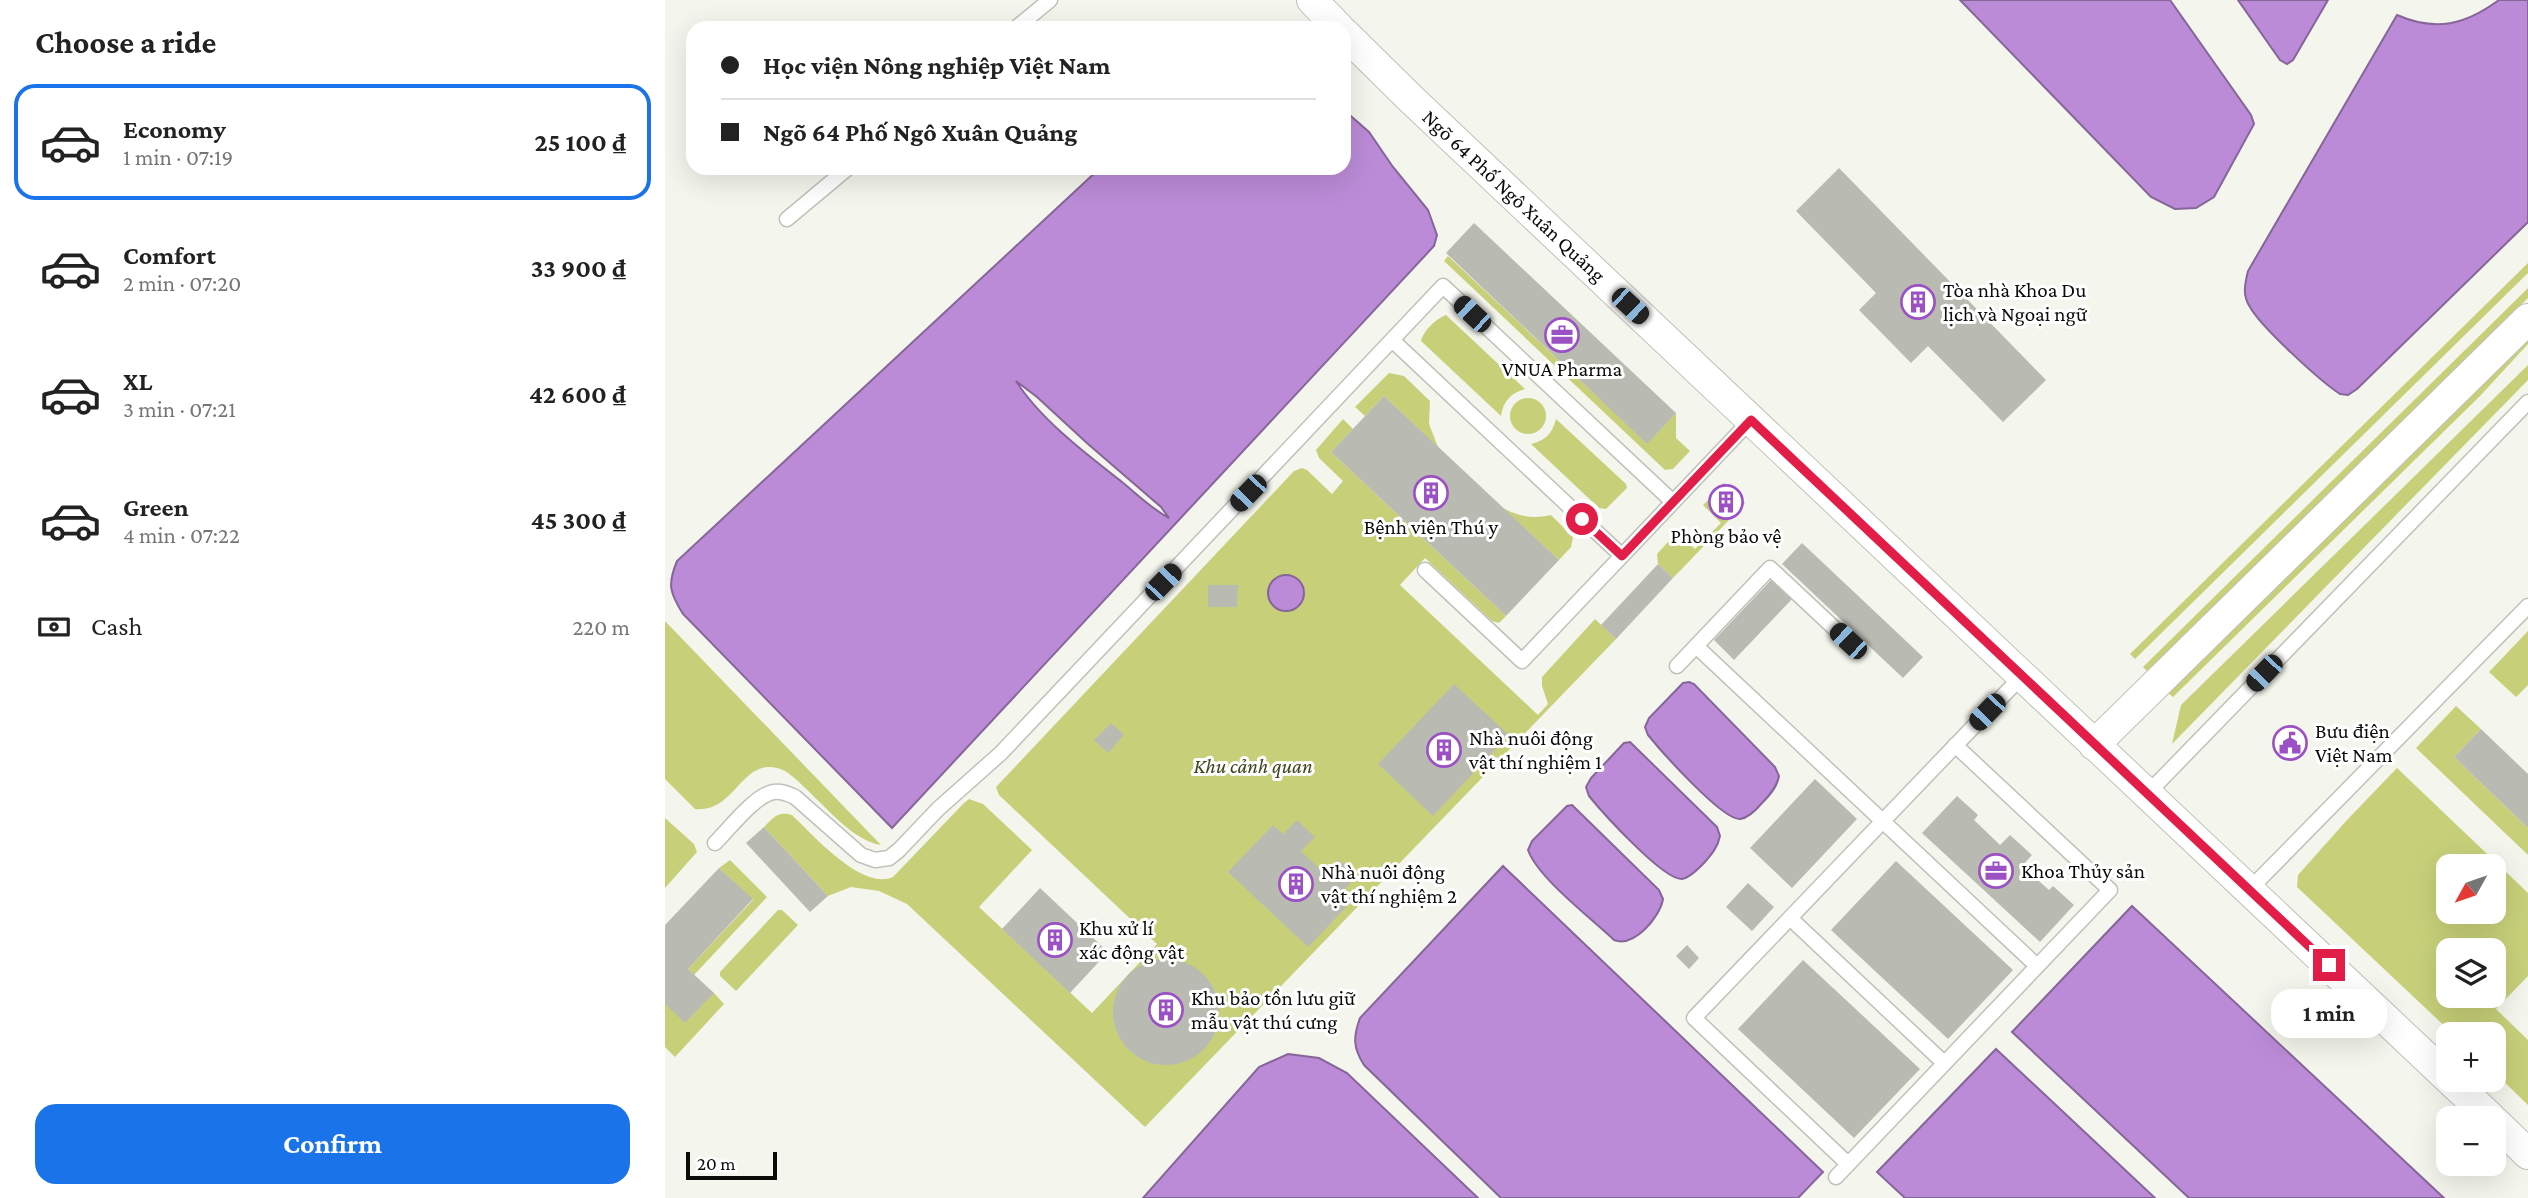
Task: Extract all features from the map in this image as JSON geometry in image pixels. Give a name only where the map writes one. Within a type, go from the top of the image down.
[{"type":"street","points":[[1313,1],[1332,21]]},
{"type":"street","name":"Ngõ 64 Phố Ngô Xuân Quảng","points":[[1351,40],[2436,1067]]},
{"type":"street","points":[[2094,745],[2528,319]]},
{"type":"street","name":"Ngõ 64 Phố Ngô Xuân Quảng","points":[[2463,1092],[2477,1106]]},
{"type":"street","name":"Ngõ 64 Phố Ngô Xuân Quảng","points":[[2506,1133],[2528,1154]]},
{"type":"lane","points":[[1024,21],[1050,0]]},
{"type":"lane","points":[[787,219],[840,175]]},
{"type":"lane","points":[[715,843],[760,797],[771,792],[783,792],[795,797],[861,855],[875,860],[889,858],[938,809],[1001,753],[1443,286],[1673,502]]},
{"type":"lane","points":[[1392,340],[1622,556]]},
{"type":"lane","points":[[2147,794],[2528,402]]},
{"type":"lane","points":[[1425,570],[1522,661],[1751,420]]},
{"type":"lane","points":[[1677,666],[1770,568],[1848,641]]},
{"type":"lane","points":[[2249,890],[2528,606]]},
{"type":"lane","points":[[1696,646],[2037,966]]},
{"type":"lane","points":[[1848,1164],[1694,1018],[2022,676]]},
{"type":"lane","points":[[1836,1177],[2110,890],[1955,745]]},
{"type":"lane","points":[[1790,918],[1944,1063]]},
{"type":"green space","points":[[1448,256],[1647,443],[1676,413],[1676,438],[1690,451],[1673,469],[1665,470],[1444,261]]},
{"type":"green space","points":[[2528,263],[2528,273],[2135,659],[2130,654]]},
{"type":"green space","points":[[2528,288],[2528,298],[2148,672],[2143,667]]},
{"type":"green space","points":[[1446,315],[1525,389],[1509,398],[1501,416],[1421,341],[1431,325]]},
{"type":"green space","points":[[2528,339],[2528,344],[2480,396],[2173,697],[2168,693]]},
{"type":"green space","points":[[2528,365],[2528,380],[2172,744],[2181,705]]},
{"type":"green space","points":[[1389,373],[1404,376],[1430,401],[1429,424],[1438,447],[1384,396],[1365,416],[1355,407]]},
{"type":"green space","points":[[1528,398],[1541,403],[1546,416],[1541,429],[1528,434],[1515,429],[1510,416],[1515,403]]},
{"type":"green space","name":"Khu cảnh quan","points":[[1343,419],[1353,429],[1331,452],[1506,616],[1499,623],[1492,621],[1425,558],[1400,585],[1538,715],[1548,704],[1542,677],[1595,619],[1616,639],[1145,1127],[907,904],[879,891],[851,887],[828,896],[764,827],[780,814],[792,815],[839,859],[867,876],[881,879],[893,877],[969,799],[983,804],[1032,850],[979,907],[1092,1013],[1157,944],[999,795],[996,787],[1294,471],[1302,468],[1307,470],[1332,494],[1343,481],[1319,458],[1316,450]]},
{"type":"green space","points":[[1556,419],[1626,484],[1627,488],[1606,509],[1599,508],[1531,444],[1548,436]]},
{"type":"green space","points":[[1708,500],[1729,520],[1673,578],[1658,564],[1657,554],[1677,532],[1695,549],[1721,523],[1703,505]]},
{"type":"green space","points":[[1503,508],[1527,516],[1551,515],[1573,537],[1571,547],[1559,560]]},
{"type":"green space","points":[[665,621],[881,845],[850,830],[795,778],[781,769],[765,767],[755,771],[720,803],[709,808],[695,809],[665,779]]},
{"type":"green space","points":[[2528,631],[2528,685],[2516,697],[2489,672]]},
{"type":"green space","points":[[2456,706],[2481,729],[2454,757],[2528,828],[2528,855],[2416,748]]},
{"type":"green space","points":[[2397,768],[2487,854],[2436,854],[2436,924],[2506,924],[2506,872],[2528,893],[2528,976],[2506,999],[2506,938],[2436,938],[2436,1008],[2497,1008],[2528,1040],[2528,1105],[2506,1084],[2506,1022],[2440,1022],[2297,887],[2298,875]]},
{"type":"green space","points":[[665,818],[694,844],[697,852],[665,888]]},
{"type":"green space","points":[[730,860],[767,897],[694,975],[688,969],[753,900],[719,868]]},
{"type":"green space","points":[[778,910],[782,910],[798,925],[736,991],[720,976],[720,972]]},
{"type":"green space","points":[[714,993],[724,1004],[675,1057],[665,1047],[665,1004]]},
{"type":"shaded area","points":[[1960,0],[2170,0],[2251,115],[2254,124],[2214,197],[2196,208],[2175,209],[2151,197]]},
{"type":"shaded area","points":[[2238,0],[2328,0],[2293,60],[2287,64],[2280,60]]},
{"type":"shaded area","points":[[2499,0],[2528,0],[2528,222],[2357,389],[2348,395],[2340,394],[2292,353],[2256,316],[2247,303],[2245,294],[2248,271],[2397,15],[2425,23],[2450,23],[2474,15]]},
{"type":"shaded area","points":[[1351,116],[1369,132],[1428,210],[1437,235],[1434,246],[892,828],[683,614],[671,589],[677,561],[1092,175],[1351,175]],"holes":[[[1016,381],[1161,507],[1169,518],[1065,435],[1038,409]]]},
{"type":"shaded area","points":[[1286,575],[1299,580],[1304,593],[1299,606],[1286,611],[1273,606],[1268,593],[1273,580]]},
{"type":"shaded area","points":[[1689,682],[1775,767],[1779,776],[1768,797],[1743,818],[1731,816],[1706,797],[1648,735],[1645,727],[1649,718],[1683,683]]},
{"type":"shaded area","points":[[1630,742],[1717,827],[1720,836],[1714,851],[1697,870],[1685,878],[1673,876],[1661,869],[1619,830],[1589,796],[1586,787],[1591,778],[1624,743]]},
{"type":"shaded area","points":[[1572,805],[1659,890],[1663,899],[1651,922],[1630,940],[1614,940],[1542,873],[1528,850],[1532,841],[1567,806]]},
{"type":"shaded area","points":[[1503,866],[1823,1172],[1798,1198],[1501,1198],[1364,1065],[1355,1042],[1360,1018]]},
{"type":"shaded area","points":[[2132,906],[2444,1198],[2189,1198],[2012,1032]]},
{"type":"shaded area","points":[[1996,1049],[2155,1198],[1905,1198],[1877,1172]]},
{"type":"shaded area","points":[[1288,1054],[1319,1058],[1347,1073],[1478,1198],[1143,1198],[1259,1067]]},
{"type":"building","name":"Tòa nhà Khoa Du lịch và Ngoại ngữ","points":[[1839,168],[2046,380],[2003,422],[1928,346],[1911,363],[1859,310],[1876,293],[1796,211]]},
{"type":"building","name":"VNUA Pharma","points":[[1474,223],[1676,413],[1647,444],[1446,253]]},
{"type":"building","name":"Bệnh viện Thú y","points":[[1384,396],[1559,560],[1506,616],[1331,452]]},
{"type":"building","name":"Phòng bảo vệ","points":[[1724,483],[1745,503],[1729,520],[1708,500]]},
{"type":"building","points":[[1802,543],[1923,657],[1903,678],[1782,564]]},
{"type":"building","points":[[1658,564],[1673,578],[1616,639],[1601,625]]},
{"type":"building","points":[[1774,577],[1794,597],[1734,660],[1714,640]]},
{"type":"building","points":[[1208,585],[1238,585],[1237,607],[1208,607]]},
{"type":"building","name":"Nhà nuôi động vật thí nghiệm 1","points":[[1454,684],[1509,735],[1433,816],[1378,764]]},
{"type":"building","points":[[1111,723],[1124,735],[1108,753],[1094,740]]},
{"type":"building","points":[[2481,729],[2528,774],[2528,828],[2454,757]]},
{"type":"building","points":[[1815,779],[1857,819],[1792,888],[1750,848]]},
{"type":"building","points":[[1957,796],[1978,815],[1974,820],[2000,845],[2010,835],[2032,855],[2022,866],[2049,890],[2053,886],[2074,905],[2040,942],[1922,833]]},
{"type":"building","name":"Nhà nuôi động vật thí nghiệm 2","points":[[1297,820],[1315,837],[1301,851],[1325,874],[1339,860],[1357,876],[1343,891],[1353,900],[1308,947],[1228,872],[1273,825],[1283,834]]},
{"type":"building","points":[[764,827],[828,896],[810,912],[746,843]]},
{"type":"building","points":[[1896,861],[2013,970],[1948,1039],[1831,930]]},
{"type":"building","points":[[719,868],[753,899],[688,969],[714,993],[685,1023],[665,1004],[665,925]]},
{"type":"building","points":[[1748,883],[1774,907],[1752,931],[1726,907]]},
{"type":"building","name":"Khu xử lí xác động vật","points":[[1040,888],[1108,952],[1070,993],[1002,929]]},
{"type":"building","points":[[1687,945],[1699,958],[1689,969],[1676,956]]},
{"type":"building","name":"Khu bảo tồn lưu giữ mẫu vật thú cưng","points":[[1166,959],[1186,963],[1203,975],[1215,992],[1219,1012],[1215,1032],[1203,1049],[1186,1061],[1166,1065],[1146,1061],[1129,1049],[1117,1032],[1113,1012],[1117,992],[1129,975],[1146,963]]},
{"type":"building","points":[[1803,960],[1920,1069],[1854,1138],[1738,1029]]},
{"type":"place","name":"Tòa nhà Khoa Du lịch và Ngoại ngữ","points":[[1918,302]]},
{"type":"place","name":"VNUA Pharma","points":[[1562,335]]},
{"type":"place","name":"Bệnh viện Thú y","points":[[1431,493]]},
{"type":"place","name":"Phòng bảo vệ","points":[[1726,502]]},
{"type":"place","name":"Bưu điện Việt Nam","points":[[2290,743]]},
{"type":"place","name":"Nhà nuôi động vật thí nghiệm 1","points":[[1444,750]]},
{"type":"place","name":"Khoa Thủy sản","points":[[1996,871]]},
{"type":"place","name":"Nhà nuôi động vật thí nghiệm 2","points":[[1296,884]]},
{"type":"place","name":"Khu xử lí xác động vật","points":[[1055,940]]},
{"type":"place","name":"Khu bảo tồn lưu giữ mẫu vật thú cưng","points":[[1166,1010]]},
{"type":"route","points":[[1582,519],[1622,556],[1751,420],[2329,965]]}]
